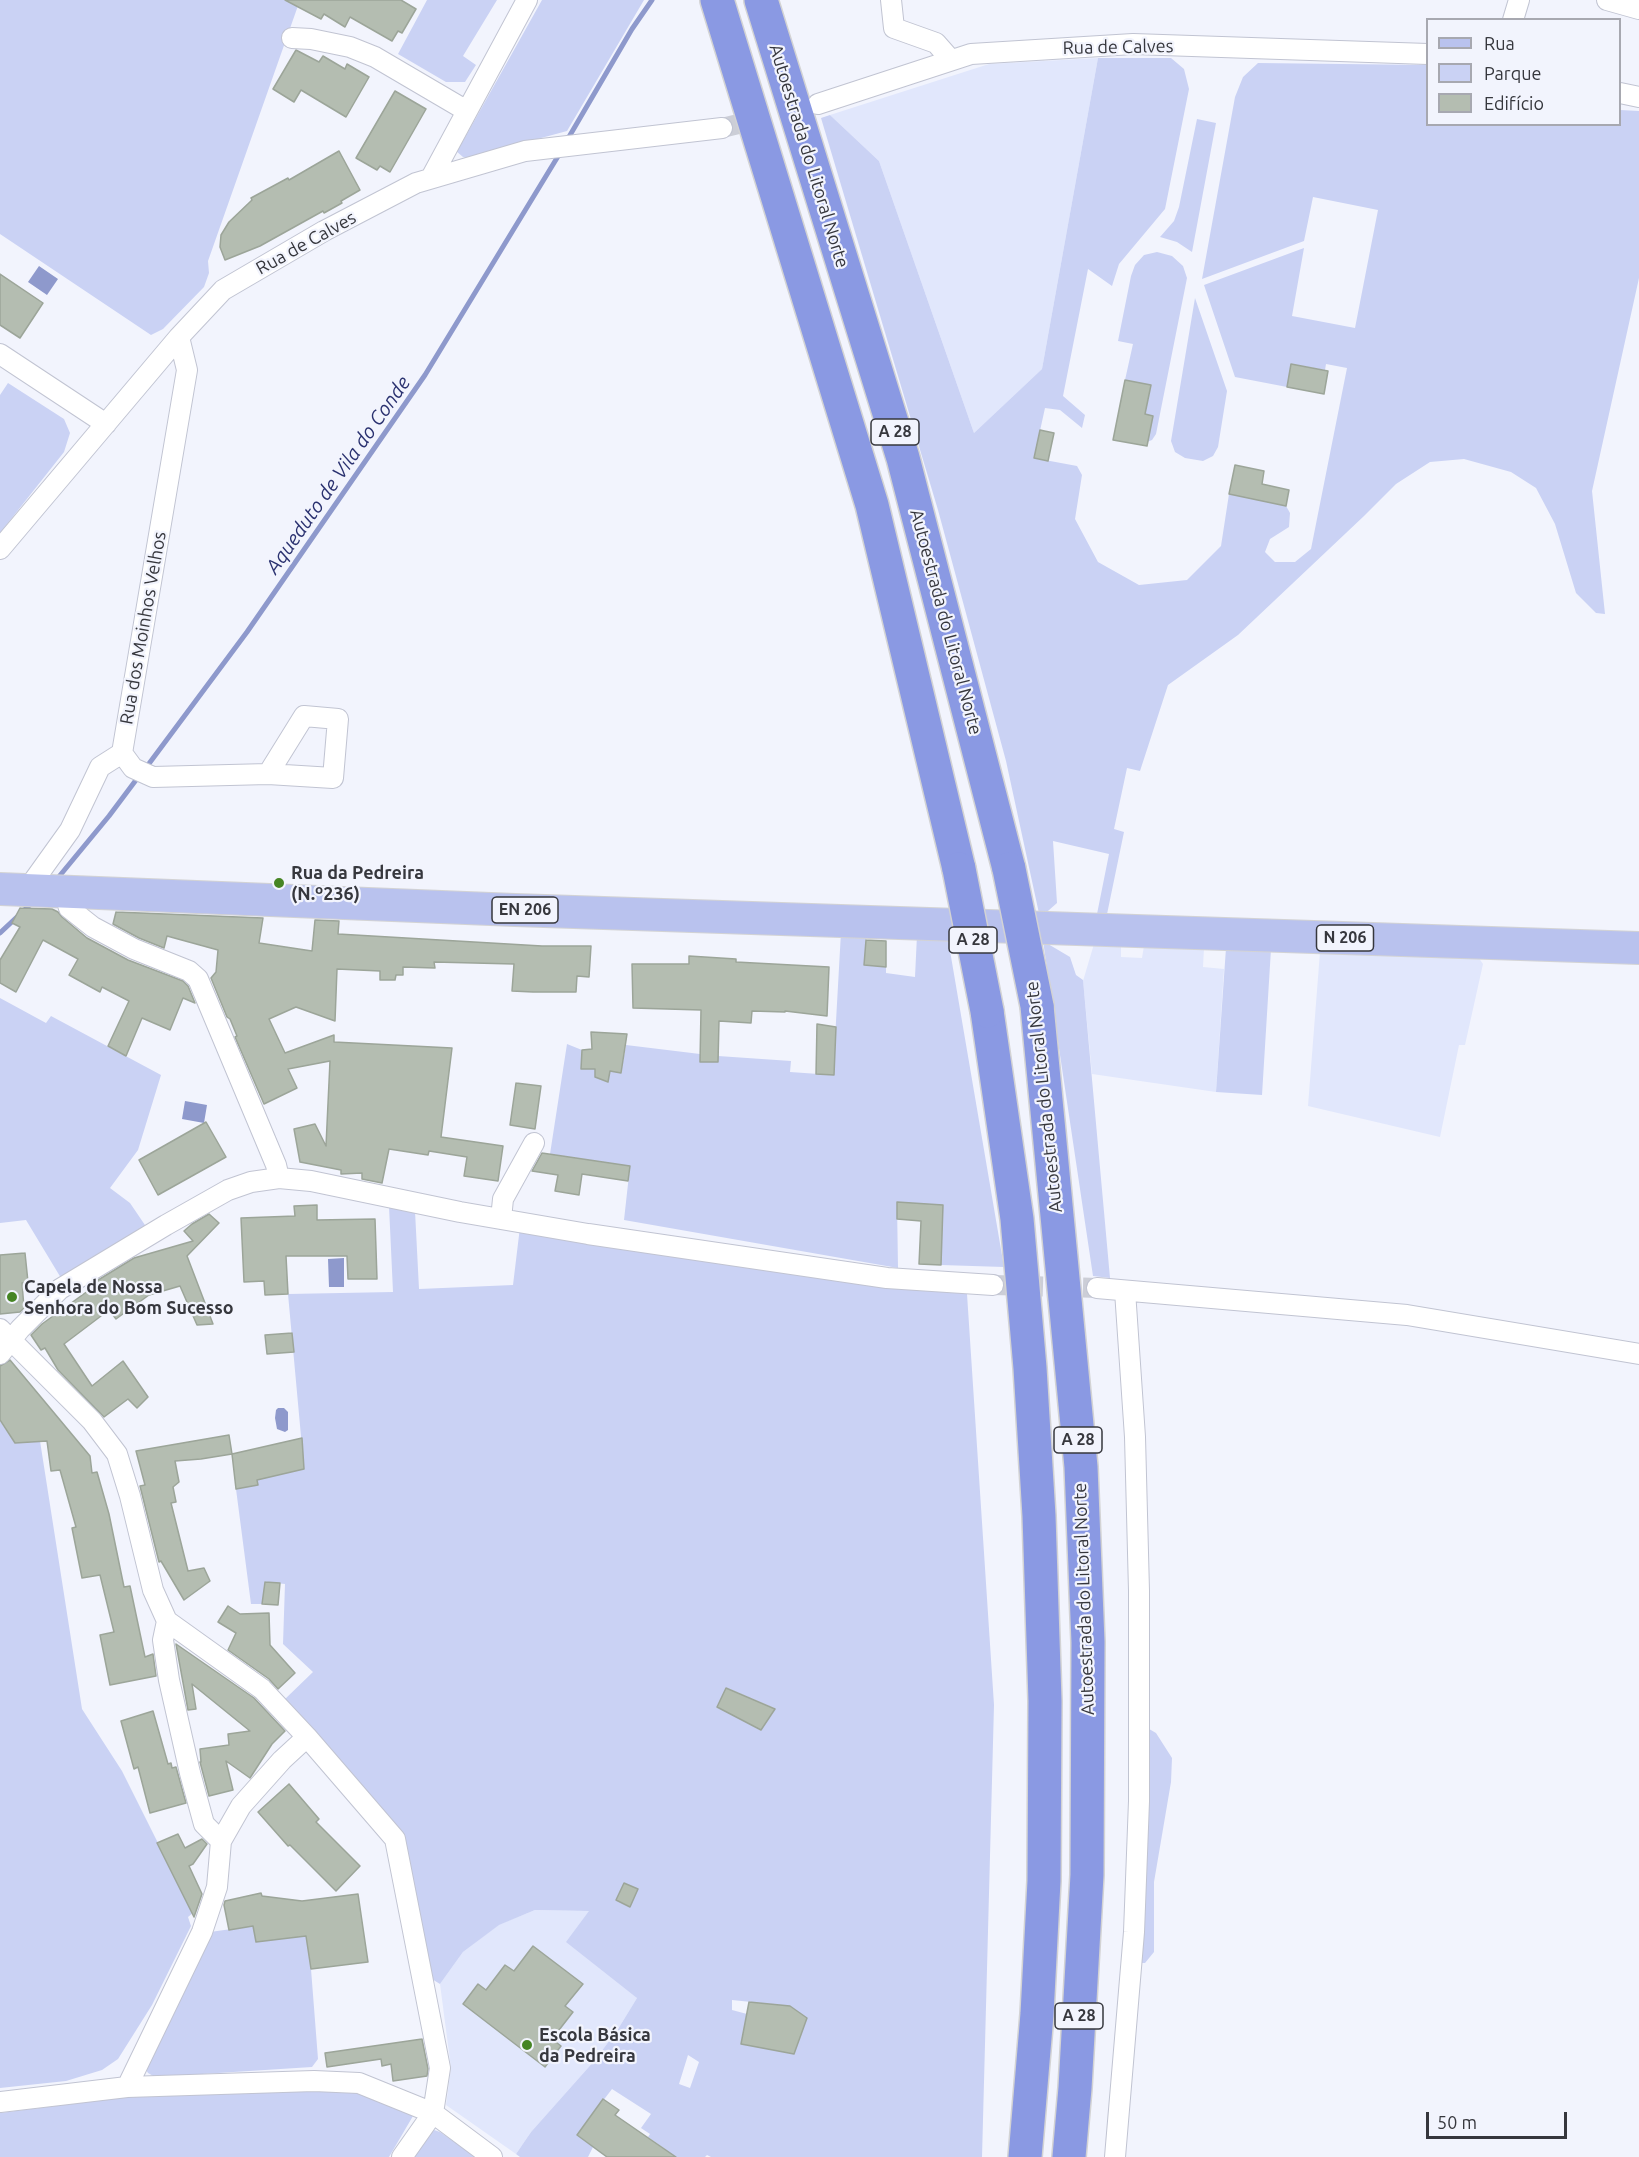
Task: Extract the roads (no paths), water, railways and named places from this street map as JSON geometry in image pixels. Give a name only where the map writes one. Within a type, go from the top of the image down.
[{"type":"highway","name":"A 28","points":[[717,0],[872,505],[960,869],[987,1011],[1017,1219],[1040,1516],[1045,1701],[1044,1881],[1037,2014],[1025,2157]]},
{"type":"highway","name":"Autoestrada do Litoral Norte","points":[[761,0],[903,458],[1010,868],[1037,1006],[1081,1467],[1088,1642],[1087,1875],[1076,2088],[1069,2157]]},
{"type":"main road","name":"EN 206","points":[[13,889],[492,909],[1051,928]]},
{"type":"main road","name":"N 206","points":[[1051,928],[1639,948]]},
{"type":"street","points":[[431,178],[527,0]]},
{"type":"street","points":[[891,0],[894,27],[936,43],[951,60]]},
{"type":"street","points":[[1514,18],[1519,0]]},
{"type":"street","points":[[1607,0],[1639,9]]},
{"type":"street","points":[[292,38],[311,39],[350,47],[375,57],[467,111]]},
{"type":"street","name":"Rua de Calves","points":[[818,104],[970,54],[1133,44],[1426,54]]},
{"type":"street","points":[[1621,93],[1639,97]]},
{"type":"street","name":"Rua de Calves","points":[[0,549],[179,338],[223,290],[324,231],[416,183],[525,151],[722,128]]},
{"type":"street","name":"Rua dos Moinhos Velhos","points":[[122,753],[188,370],[179,338]]},
{"type":"street","points":[[0,354],[106,424]]},
{"type":"street","points":[[13,889],[70,830],[100,767],[122,753],[133,768],[153,777],[268,774]]},
{"type":"street","points":[[64,890],[69,908],[93,927],[134,949],[189,971],[198,979],[276,1164],[279,1178]]},
{"type":"street","points":[[501,1219],[503,1199],[534,1143]]},
{"type":"street","points":[[402,2157],[433,2113],[440,2068],[395,1839],[308,1737],[262,1689],[167,1621],[153,1590],[130,1496],[117,1454],[92,1421],[4,1341],[60,1290],[166,1225],[228,1190],[251,1182],[279,1178],[311,1181],[501,1219],[887,1278],[993,1285]]},
{"type":"street","points":[[1097,1288],[1407,1315],[1639,1354]]},
{"type":"street","points":[[1115,2157],[1134,1932],[1139,1801],[1139,1591],[1135,1437],[1125,1291]]},
{"type":"street","points":[[167,1621],[163,1640],[169,1680],[190,1773],[204,1824],[221,1841]]},
{"type":"street","points":[[127,2087],[202,1932],[217,1887],[221,1841],[241,1806],[282,1760],[308,1737]]},
{"type":"street","points":[[0,2102],[127,2087],[314,2081],[359,2083],[433,2113],[492,2157]]},
{"type":"waterway","name":"Aqueduto de Vila do Conde","points":[[566,142],[632,29],[652,0]]},
{"type":"waterway","name":"Aqueduto de Vila do Conde","points":[[145,769],[247,632],[425,375],[560,153]]},
{"type":"waterway","name":"Aqueduto de Vila do Conde","points":[[57,879],[139,776]]},
{"type":"waterway","name":"Aqueduto de Vila do Conde","points":[[0,933],[33,902]]},
{"type":"tunnel","points":[[722,128],[804,108]]},
{"type":"tunnel","points":[[993,1285],[1097,1288]]},
{"type":"place","name":"Rua da Pedreira (N.º236)","points":[[279,883]]},
{"type":"place","name":"Capela de Nossa Senhora do Bom Sucesso","points":[[12,1297]]},
{"type":"place","name":"Escola Básica da Pedreira","points":[[527,2045]]}]
